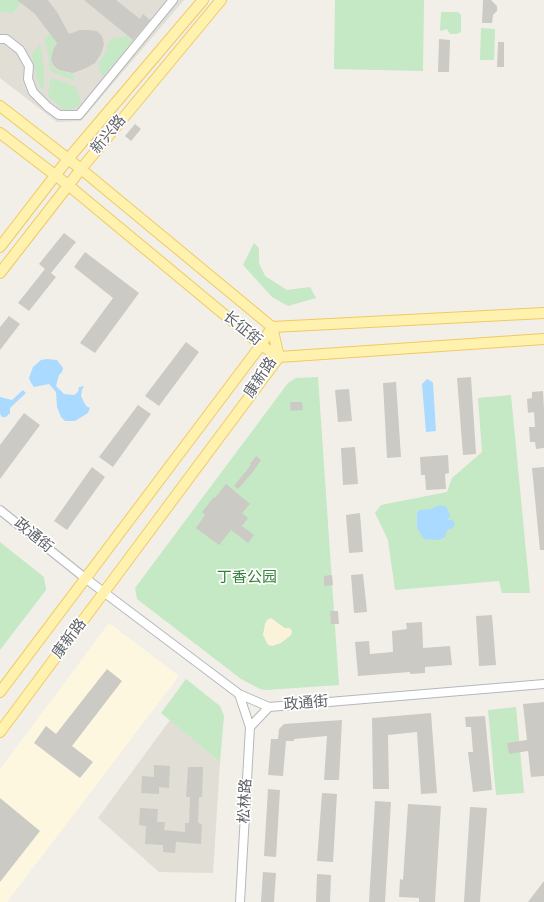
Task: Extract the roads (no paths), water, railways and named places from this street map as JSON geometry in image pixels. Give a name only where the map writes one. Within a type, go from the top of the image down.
[{"type":"main road","name":"新兴路","points":[[0,247],[54,176],[203,0]]},
{"type":"main road","name":"新兴路","points":[[0,273],[68,185],[221,0]]},
{"type":"main road","name":"长征街","points":[[0,106],[81,169],[272,327],[544,313]]},
{"type":"main road","name":"长征街","points":[[0,133],[54,176],[68,185],[261,345],[279,357]]},
{"type":"main road","name":"康新路","points":[[0,692],[261,345],[272,327]]},
{"type":"main road","name":"康新路","points":[[0,732],[279,357],[272,327]]},
{"type":"main road","points":[[279,357],[544,339]]},
{"type":"street","points":[[0,39],[6,39],[20,50],[28,66],[28,79],[34,92],[48,107],[59,115],[79,115],[173,0]]},
{"type":"street","name":"政通街","points":[[0,510],[85,578],[239,694],[269,707],[544,684]]},
{"type":"street","points":[[239,694],[250,727],[269,707]]},
{"type":"street","name":"松林路","points":[[240,902],[250,727]]},
{"type":"water","points":[[41,360],[57,360],[63,368],[56,386],[64,394],[74,395],[78,392],[79,387],[84,386],[81,396],[86,406],[90,408],[88,413],[75,421],[65,421],[61,417],[57,407],[56,392],[49,384],[34,387],[31,383],[29,378],[33,367]]},
{"type":"water","points":[[427,379],[433,383],[436,431],[426,432],[422,384]]},
{"type":"water","points":[[23,390],[26,393],[10,408],[10,413],[6,417],[2,417],[0,414],[0,397],[12,400]]},
{"type":"water","points":[[439,505],[446,507],[450,515],[447,520],[453,520],[455,525],[451,529],[447,530],[445,537],[439,540],[424,539],[417,528],[417,512],[420,510],[431,509]]},
{"type":"park label","name":"丁香公园","points":[[247,578]]}]
